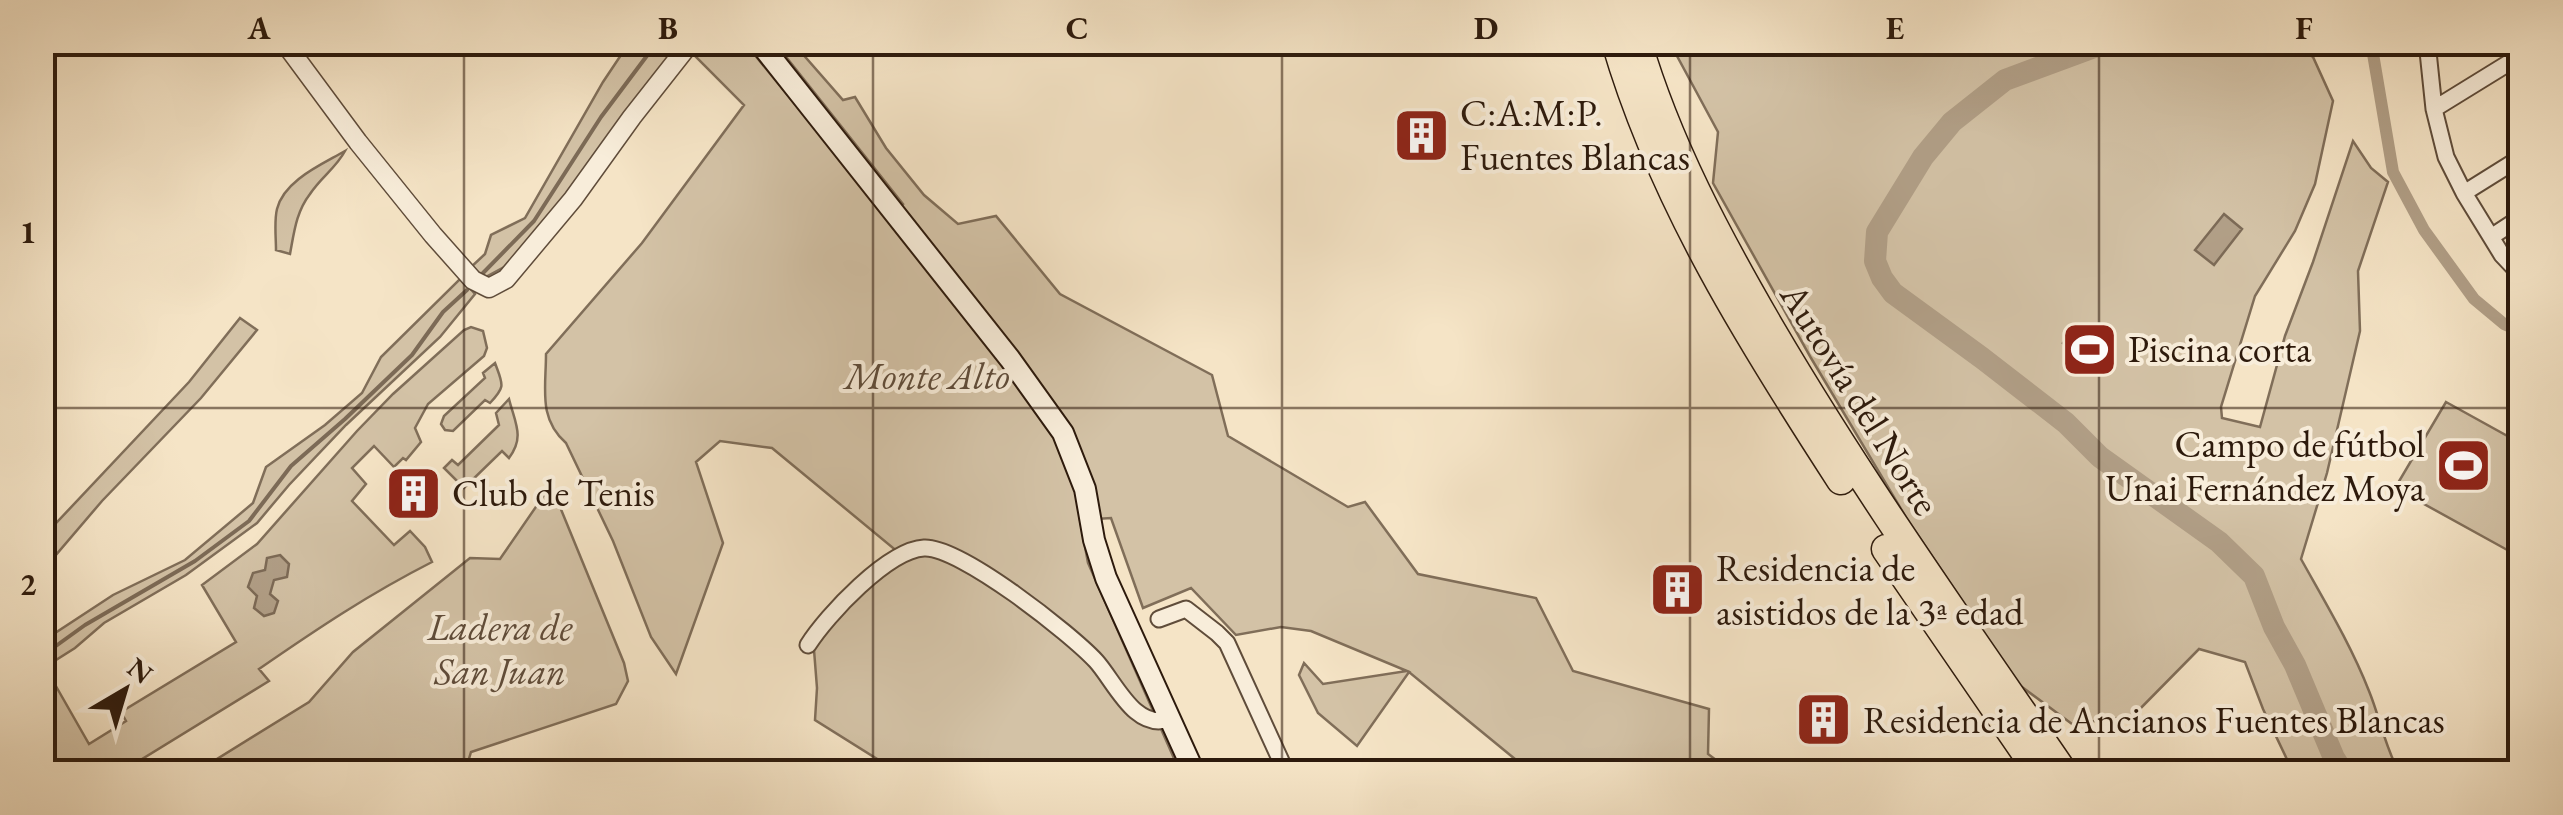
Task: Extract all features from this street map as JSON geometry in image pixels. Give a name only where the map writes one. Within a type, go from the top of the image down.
[{"type":"highway","name":"Autovía del Norte","points":[[1616,42],[1645,127],[1734,308],[1864,516],[2039,772]]},
{"type":"highway","name":"Autovía del Norte","points":[[1637,42],[1700,202],[1767,323],[1853,465],[2063,772]]},
{"type":"main road","points":[[759,42],[953,286],[1063,433],[1084,489],[1100,562],[1194,772]]},
{"type":"street","points":[[284,42],[433,235],[473,280],[489,288],[506,279],[573,199],[687,48],[707,42]]},
{"type":"street","points":[[2427,42],[2434,109],[2443,147],[2464,193],[2502,255],[2520,274]]},
{"type":"street","points":[[2434,109],[2520,54],[2514,42]]},
{"type":"street","points":[[2464,193],[2520,158]]},
{"type":"street","points":[[2491,236],[2520,218]]},
{"type":"street","points":[[808,645],[828,616],[888,563],[902,553],[932,549],[977,570],[1076,641],[1133,710],[1160,722],[1169,718]]},
{"type":"street","points":[[1159,619],[1186,609],[1227,643],[1286,772]]},
{"type":"green space","points":[[2274,42],[2285,49],[2289,43],[2313,57],[2333,101],[2315,184],[2295,231],[2255,296],[2221,407],[2222,418],[2260,427],[2285,336],[2353,141],[2371,168],[2388,182],[2358,271],[2360,331],[2327,473],[2301,559],[2354,657],[2399,772],[2293,772],[2245,662],[2199,649],[2133,716],[2072,724],[2018,684],[1907,519],[1713,183],[1718,132],[1670,43]]},
{"type":"green space","points":[[629,43],[680,43],[574,186],[506,266],[482,279],[470,268],[485,254],[491,235],[525,218]]},
{"type":"green space","name":"Monte Alto","points":[[722,43],[745,43],[888,218],[903,204],[775,43],[793,43],[843,100],[855,97],[886,148],[924,195],[958,224],[996,216],[1060,294],[1212,375],[1228,436],[1348,507],[1365,502],[1418,574],[1536,598],[1573,671],[1709,709],[1708,754],[1732,772],[1528,772],[1409,672],[1357,746],[1318,713],[1299,675],[1304,663],[1323,684],[1407,671],[1311,631],[1281,627],[1236,635],[1191,588],[1143,608],[1111,518],[1080,520],[1088,563],[1180,772],[838,772],[877,759],[815,720],[813,637],[898,552],[772,448],[720,441],[696,462],[723,543],[676,674],[651,637],[613,541],[566,443],[551,423],[546,402],[546,354],[642,243],[744,105],[694,55]]},
{"type":"green space","points":[[345,151],[305,201],[290,254],[276,250],[277,209],[287,190],[305,174]]},
{"type":"green space","points":[[461,278],[475,294],[440,337],[346,425],[257,523],[186,575],[104,623],[45,667],[89,744],[126,721],[121,712],[236,642],[202,585],[257,544],[393,394],[471,327],[483,331],[487,348],[484,356],[428,404],[415,428],[421,442],[406,460],[403,458],[394,467],[374,446],[352,468],[366,484],[352,501],[394,545],[410,531],[432,562],[365,599],[259,669],[269,681],[121,772],[43,772],[43,641],[113,595],[185,560],[253,503],[266,467],[362,393],[381,357]]},
{"type":"green space","points":[[240,318],[257,330],[201,398],[102,501],[43,570],[43,537],[189,382]]},
{"type":"green space","points":[[495,363],[501,381],[499,393],[490,403],[485,400],[453,431],[445,430],[441,424],[444,416],[485,378],[483,373]]},
{"type":"green space","points":[[509,399],[517,430],[514,450],[509,458],[502,451],[464,488],[444,468],[452,460],[458,465],[499,425],[496,413]]},
{"type":"green space","name":"Campo de fútbol Unai Fernández Moya","points":[[2446,402],[2520,443],[2520,557],[2395,488]]},
{"type":"green space","name":"Ladera de San Juan","points":[[551,485],[624,663],[628,681],[616,704],[471,752],[465,772],[196,772],[309,702],[353,652],[470,558],[500,559]]},
{"type":"shaded area","points":[[2224,214],[2242,229],[2214,265],[2195,250]]},
{"type":"shaded area","name":"Piscina corta","points":[[2078,325],[2114,354],[2099,372],[2063,343]]},
{"type":"shaded area","points":[[280,555],[289,564],[287,577],[274,580],[270,594],[278,601],[274,613],[264,616],[254,608],[257,596],[248,587],[253,573],[265,570],[267,558]]},
{"type":"waterway","points":[[483,273],[534,221],[601,117],[661,42]]},
{"type":"waterway","points":[[2108,42],[2005,80],[1952,122],[1923,157],[1877,232],[1875,261],[1893,293],[2066,423],[2100,457],[2219,542],[2254,576],[2343,772]]},
{"type":"waterway","points":[[2371,42],[2393,172],[2424,230],[2474,299],[2504,324],[2520,331]]},
{"type":"waterway","points":[[42,656],[85,625],[195,561],[249,521],[291,466],[412,355],[443,312],[467,290]]},
{"type":"place","name":"C:A:M:P. Fuentes Blancas","points":[[1421,135]]},
{"type":"place","name":"Piscina corta","points":[[2089,349]]},
{"type":"place","name":"Campo de fútbol Unai Fernández Moya","points":[[2464,466]]},
{"type":"place","name":"Club de Tenis","points":[[413,493]]},
{"type":"place","name":"Residencia de asistidos de la 3ª edad","points":[[1677,590]]},
{"type":"place","name":"Residencia de Ancianos Fuentes Blancas","points":[[1824,720]]}]
